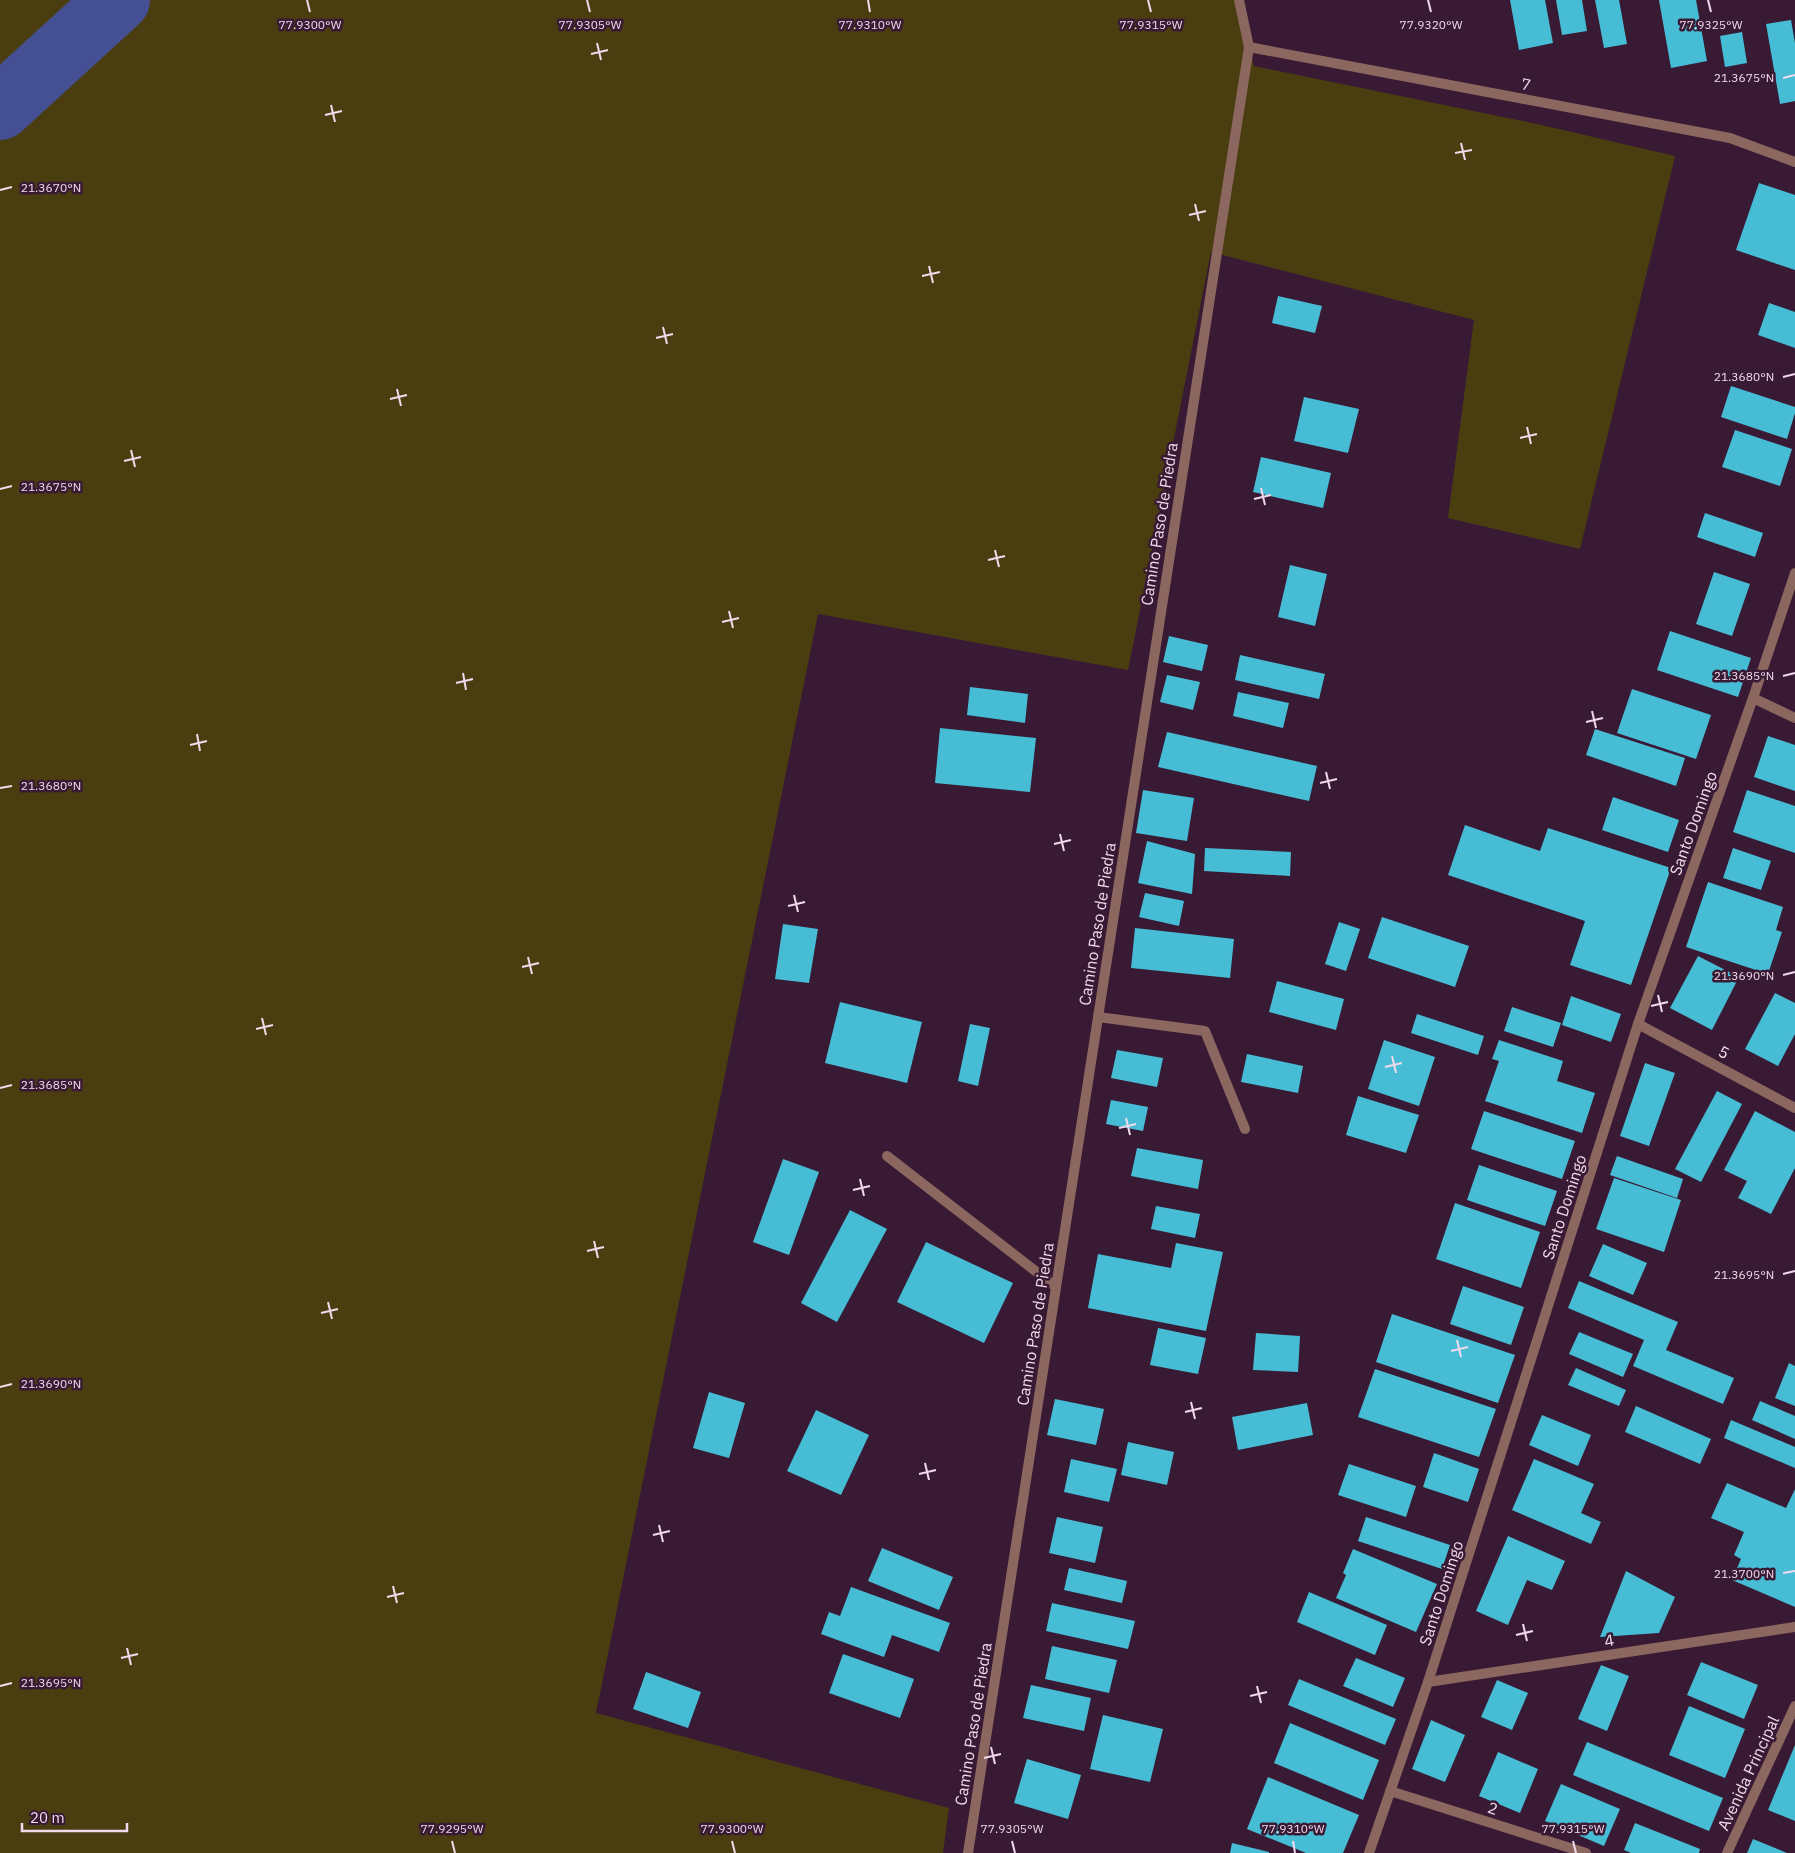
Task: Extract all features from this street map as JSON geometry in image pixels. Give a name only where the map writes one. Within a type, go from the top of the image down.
[{"type":"street","name":"Camino Paso de Piedra","points":[[968,1853],[1249,47],[1239,0]]},
{"type":"street","name":"7","points":[[1249,47],[1730,138],[1795,162]]},
{"type":"street","name":"Santo Domingo","points":[[1369,1853],[1428,1682],[1638,1024],[1754,698],[1795,573]]},
{"type":"street","points":[[1754,698],[1795,718]]},
{"type":"street","points":[[1098,1017],[1205,1031],[1246,1129]]},
{"type":"street","name":"5","points":[[1638,1024],[1795,1108]]},
{"type":"street","points":[[887,1156],[1056,1286]]},
{"type":"street","name":"4","points":[[1428,1682],[1795,1627]]},
{"type":"street","name":"Avenida Principal","points":[[1728,1853],[1795,1706]]},
{"type":"street","name":"2","points":[[1390,1791],[1586,1853]]},
{"type":"shaded area","points":[[0,0],[1236,0],[1254,66],[1537,124],[1675,156],[1580,549],[1448,518],[1474,320],[1211,252],[1128,670],[818,614],[596,1713],[949,1808],[943,1853],[0,1853]]},
{"type":"building","points":[[1510,0],[1545,0],[1553,43],[1519,50]]},
{"type":"building","points":[[1556,0],[1582,0],[1587,31],[1562,35]]},
{"type":"building","points":[[1595,0],[1619,0],[1627,44],[1604,48]]},
{"type":"building","points":[[1659,0],[1696,0],[1707,61],[1671,68]]},
{"type":"building","points":[[1791,20],[1795,43],[1795,101],[1780,104],[1766,24]]},
{"type":"building","points":[[1742,32],[1747,63],[1725,67],[1720,36]]},
{"type":"building","points":[[1759,183],[1795,195],[1795,270],[1736,250]]},
{"type":"building","points":[[1278,296],[1322,306],[1315,333],[1272,323]]},
{"type":"building","points":[[1769,303],[1795,312],[1795,348],[1758,335]]},
{"type":"building","points":[[1731,386],[1795,407],[1787,439],[1721,417]]},
{"type":"building","points":[[1304,397],[1359,409],[1348,453],[1294,441]]},
{"type":"building","points":[[1735,430],[1792,449],[1780,486],[1722,467]]},
{"type":"building","points":[[1261,457],[1331,473],[1323,508],[1253,492]]},
{"type":"building","points":[[1705,513],[1763,533],[1755,557],[1697,537]]},
{"type":"building","points":[[1290,565],[1327,574],[1315,626],[1278,617]]},
{"type":"building","points":[[1714,572],[1750,584],[1732,636],[1696,624]]},
{"type":"building","points":[[1670,631],[1751,658],[1738,697],[1657,670]]},
{"type":"building","points":[[1169,636],[1208,645],[1202,671],[1163,662]]},
{"type":"building","points":[[1240,655],[1325,674],[1319,699],[1235,680]]},
{"type":"building","points":[[1167,675],[1200,682],[1193,710],[1160,702]]},
{"type":"building","points":[[970,687],[1028,694],[1025,723],[967,715]]},
{"type":"building","points":[[1632,689],[1711,715],[1696,759],[1617,733]]},
{"type":"building","points":[[1238,692],[1289,703],[1283,728],[1233,716]]},
{"type":"building","points":[[940,728],[1036,738],[1030,792],[935,783]]},
{"type":"building","points":[[1595,729],[1685,758],[1676,786],[1586,755]]},
{"type":"building","points":[[1167,732],[1317,766],[1309,801],[1158,767]]},
{"type":"building","points":[[1768,736],[1795,745],[1795,791],[1754,777]]},
{"type":"building","points":[[1143,790],[1194,798],[1187,841],[1136,833]]},
{"type":"building","points":[[1747,790],[1795,806],[1795,853],[1733,832]]},
{"type":"building","points":[[1613,797],[1679,820],[1668,852],[1602,830]]},
{"type":"building","points":[[1465,825],[1540,851],[1548,828],[1671,868],[1631,985],[1570,965],[1585,921],[1448,875]]},
{"type":"building","points":[[1147,841],[1195,854],[1192,894],[1138,883]]},
{"type":"building","points":[[1205,848],[1291,852],[1290,876],[1204,871]]},
{"type":"building","points":[[1733,848],[1771,861],[1761,890],[1723,878]]},
{"type":"building","points":[[1708,882],[1783,907],[1776,930],[1782,932],[1768,974],[1686,947]]},
{"type":"building","points":[[1145,893],[1184,901],[1179,926],[1139,917]]},
{"type":"building","points":[[1382,917],[1469,946],[1455,987],[1368,958]]},
{"type":"building","points":[[1339,922],[1360,929],[1346,971],[1325,964]]},
{"type":"building","points":[[783,924],[818,929],[809,983],[775,979]]},
{"type":"building","points":[[1135,928],[1234,939],[1230,978],[1131,968]]},
{"type":"building","points":[[1698,956],[1739,977],[1712,1030],[1670,1008]]},
{"type":"building","points":[[1277,981],[1344,999],[1336,1030],[1269,1012]]},
{"type":"building","points":[[1775,993],[1795,1003],[1795,1034],[1778,1066],[1745,1049]]},
{"type":"building","points":[[1571,996],[1621,1014],[1611,1042],[1562,1025]]},
{"type":"building","points":[[840,1002],[922,1022],[907,1083],[825,1063]]},
{"type":"building","points":[[1512,1007],[1561,1023],[1553,1047],[1504,1031]]},
{"type":"building","points":[[1417,1014],[1484,1036],[1478,1055],[1411,1033]]},
{"type":"building","points":[[970,1024],[990,1028],[978,1086],[958,1081]]},
{"type":"building","points":[[1384,1040],[1435,1057],[1419,1106],[1368,1089]]},
{"type":"building","points":[[1499,1040],[1563,1061],[1557,1081],[1595,1093],[1582,1133],[1485,1101],[1499,1061],[1492,1059]]},
{"type":"building","points":[[1117,1050],[1163,1058],[1157,1087],[1111,1078]]},
{"type":"building","points":[[1247,1054],[1303,1066],[1298,1093],[1241,1082]]},
{"type":"building","points":[[1645,1063],[1675,1073],[1649,1146],[1620,1136]]},
{"type":"building","points":[[1717,1091],[1742,1104],[1701,1182],[1675,1169]]},
{"type":"building","points":[[1358,1096],[1419,1115],[1406,1153],[1346,1135]]},
{"type":"building","points":[[1111,1100],[1148,1107],[1143,1131],[1106,1124]]},
{"type":"building","points":[[1484,1111],[1575,1141],[1562,1179],[1471,1149]]},
{"type":"building","points":[[1755,1111],[1795,1132],[1795,1168],[1771,1214],[1738,1198],[1747,1181],[1724,1170]]},
{"type":"building","points":[[1137,1148],[1203,1160],[1198,1189],[1131,1176]]},
{"type":"building","points":[[1617,1156],[1683,1179],[1677,1198],[1610,1175]]},
{"type":"building","points":[[783,1159],[819,1172],[789,1255],[753,1242]]},
{"type":"building","points":[[1479,1165],[1557,1191],[1545,1226],[1467,1200]]},
{"type":"building","points":[[1614,1178],[1681,1200],[1664,1252],[1596,1229]]},
{"type":"building","points":[[1455,1203],[1540,1232],[1521,1288],[1436,1259]]},
{"type":"building","points":[[1156,1206],[1200,1214],[1195,1238],[1151,1229]]},
{"type":"building","points":[[850,1210],[887,1229],[837,1322],[801,1303]]},
{"type":"building","points":[[926,1242],[1013,1283],[984,1343],[897,1302]]},
{"type":"building","points":[[1176,1243],[1223,1252],[1206,1331],[1088,1308],[1098,1254],[1171,1268]]},
{"type":"building","points":[[1603,1244],[1647,1263],[1633,1295],[1589,1276]]},
{"type":"building","points":[[1579,1281],[1678,1322],[1666,1350],[1734,1378],[1723,1404],[1633,1366],[1644,1340],[1568,1308]]},
{"type":"building","points":[[1463,1286],[1524,1307],[1511,1345],[1450,1324]]},
{"type":"building","points":[[1392,1314],[1515,1355],[1498,1403],[1376,1362]]},
{"type":"building","points":[[1158,1328],[1206,1338],[1198,1374],[1150,1365]]},
{"type":"building","points":[[1579,1332],[1633,1354],[1623,1377],[1569,1354]]},
{"type":"building","points":[[1256,1333],[1300,1336],[1298,1372],[1253,1370]]},
{"type":"building","points":[[1789,1363],[1795,1366],[1795,1406],[1775,1398]]},
{"type":"building","points":[[1576,1368],[1626,1390],[1619,1406],[1568,1385]]},
{"type":"building","points":[[1375,1369],[1496,1409],[1479,1457],[1358,1417]]},
{"type":"building","points":[[709,1392],[745,1403],[729,1458],[693,1448]]},
{"type":"building","points":[[1055,1399],[1104,1409],[1096,1445],[1047,1435]]},
{"type":"building","points":[[1760,1401],[1795,1416],[1795,1439],[1752,1420]]},
{"type":"building","points":[[1307,1403],[1313,1435],[1238,1450],[1232,1417]]},
{"type":"building","points":[[1636,1406],[1711,1439],[1700,1464],[1625,1432]]},
{"type":"building","points":[[816,1410],[869,1435],[841,1495],[787,1471]]},
{"type":"building","points":[[1542,1415],[1591,1435],[1578,1466],[1529,1445]]},
{"type":"building","points":[[1731,1420],[1795,1447],[1795,1468],[1724,1438]]},
{"type":"building","points":[[1128,1442],[1174,1452],[1167,1485],[1121,1475]]},
{"type":"building","points":[[1434,1453],[1479,1469],[1468,1502],[1423,1487]]},
{"type":"building","points":[[1071,1459],[1117,1469],[1109,1502],[1064,1492]]},
{"type":"building","points":[[1534,1459],[1594,1484],[1581,1513],[1601,1522],[1591,1544],[1512,1510]]},
{"type":"building","points":[[1349,1464],[1416,1486],[1406,1517],[1338,1495]]},
{"type":"building","points":[[1727,1483],[1786,1508],[1795,1489],[1795,1607],[1732,1580],[1741,1559],[1734,1555],[1744,1532],[1711,1518]]},
{"type":"building","points":[[1057,1517],[1103,1527],[1095,1563],[1049,1553]]},
{"type":"building","points":[[1366,1517],[1450,1545],[1442,1569],[1358,1541]]},
{"type":"building","points":[[1508,1536],[1565,1561],[1552,1590],[1527,1580],[1508,1625],[1476,1611]]},
{"type":"building","points":[[882,1548],[953,1577],[939,1610],[868,1581]]},
{"type":"building","points":[[1353,1549],[1437,1584],[1416,1632],[1336,1598],[1346,1575],[1343,1573]]},
{"type":"building","points":[[1069,1568],[1127,1581],[1122,1603],[1064,1590]]},
{"type":"building","points":[[1626,1571],[1675,1597],[1659,1633],[1600,1637]]},
{"type":"building","points":[[851,1587],[950,1623],[939,1652],[892,1635],[884,1657],[821,1634],[829,1612],[840,1616]]},
{"type":"building","points":[[1309,1592],[1387,1625],[1375,1655],[1297,1622]]},
{"type":"building","points":[[1052,1603],[1135,1621],[1128,1649],[1046,1631]]},
{"type":"building","points":[[1052,1646],[1117,1660],[1109,1693],[1045,1679]]},
{"type":"building","points":[[843,1654],[914,1679],[900,1718],[829,1693]]},
{"type":"building","points":[[1356,1658],[1405,1678],[1393,1707],[1343,1686]]},
{"type":"building","points":[[1701,1662],[1758,1685],[1744,1719],[1687,1695]]},
{"type":"building","points":[[1601,1665],[1629,1676],[1607,1731],[1578,1719]]},
{"type":"building","points":[[646,1672],[701,1692],[688,1728],[633,1709]]},
{"type":"building","points":[[1299,1679],[1396,1719],[1385,1745],[1288,1705]]},
{"type":"building","points":[[1497,1680],[1528,1693],[1512,1730],[1481,1717]]},
{"type":"building","points":[[1031,1685],[1091,1698],[1084,1731],[1023,1718]]},
{"type":"building","points":[[1689,1706],[1745,1729],[1725,1778],[1669,1755]]},
{"type":"building","points":[[1103,1715],[1163,1729],[1150,1782],[1090,1769]]},
{"type":"building","points":[[1431,1720],[1465,1735],[1445,1782],[1412,1769]]},
{"type":"building","points":[[1290,1723],[1379,1760],[1363,1800],[1274,1763]]},
{"type":"building","points":[[1587,1742],[1723,1798],[1709,1831],[1573,1775]]},
{"type":"building","points":[[1795,1745],[1795,1821],[1768,1810]]},
{"type":"building","points":[[1498,1752],[1538,1769],[1520,1813],[1479,1796]]},
{"type":"building","points":[[1027,1759],[1081,1775],[1068,1819],[1014,1803]]},
{"type":"building","points":[[1268,1777],[1359,1815],[1343,1853],[1306,1853],[1247,1829]]},
{"type":"building","points":[[1561,1784],[1620,1809],[1604,1846],[1545,1821]]},
{"type":"building","points":[[1635,1823],[1700,1849],[1699,1853],[1631,1853],[1624,1850]]},
{"type":"building","points":[[1753,1839],[1787,1853],[1747,1853]]},
{"type":"building","points":[[1232,1843],[1269,1852],[1269,1853],[1230,1853]]},
{"type":"waterway","points":[[0,108],[118,0]]}]
